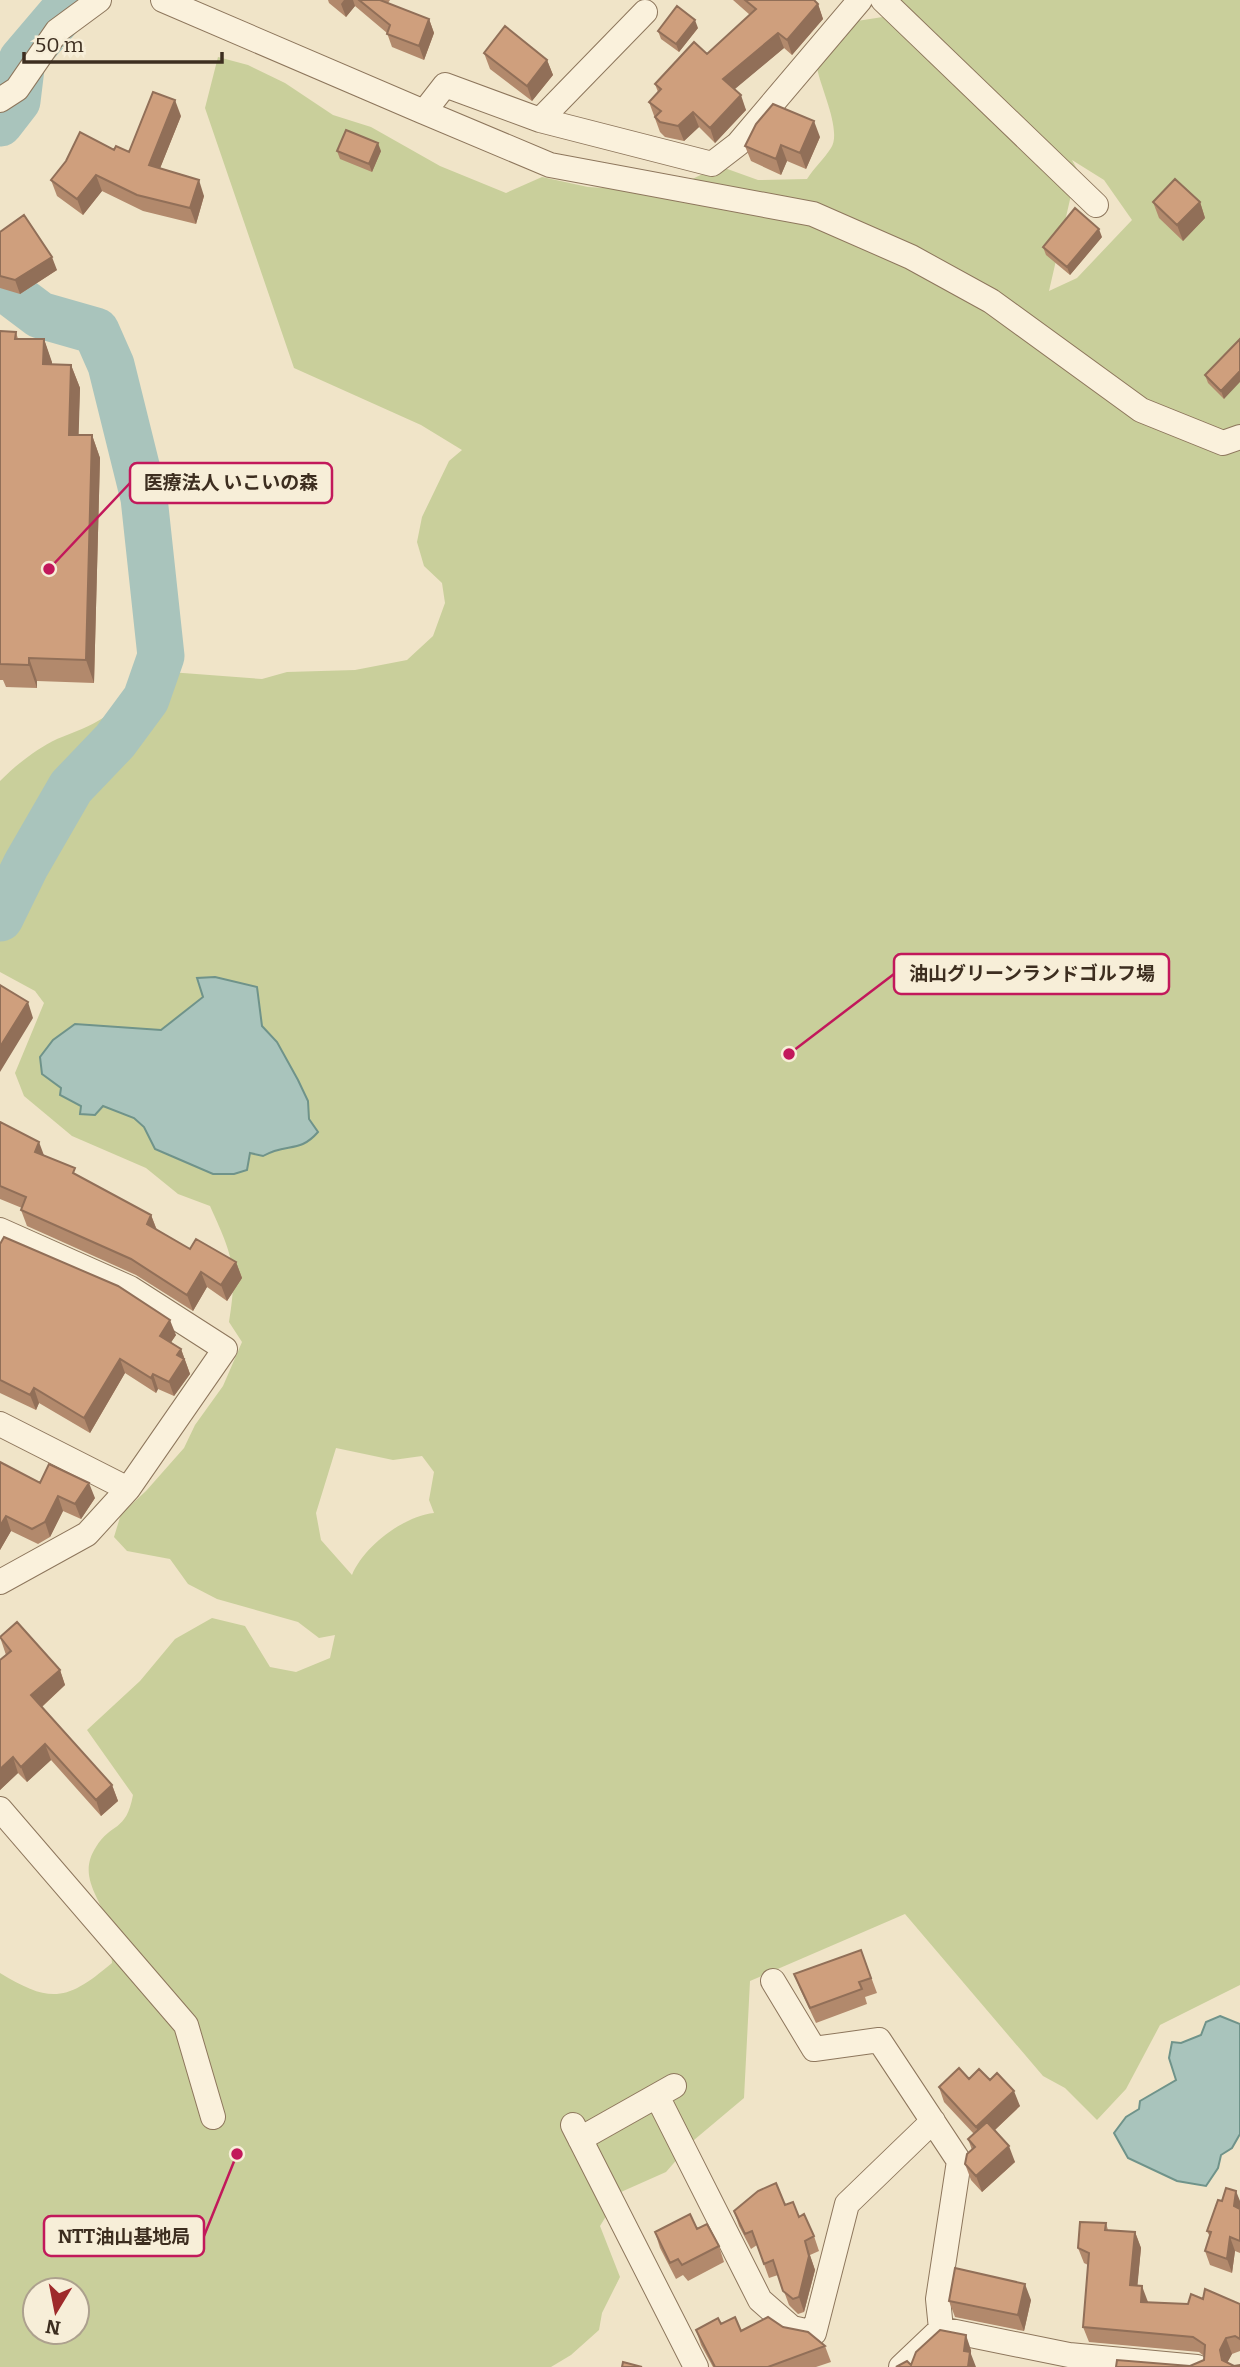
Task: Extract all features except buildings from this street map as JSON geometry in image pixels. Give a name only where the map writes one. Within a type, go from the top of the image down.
[{"type":"street","points":[[0,100],[17,89],[57,31],[99,0]]},
{"type":"street","points":[[163,0],[550,165],[813,214],[911,257],[990,302],[1141,410],[1223,443],[1240,437]]},
{"type":"street","points":[[424,112],[445,85],[540,120],[712,164],[738,144],[860,0]]},
{"type":"street","points":[[883,0],[1096,205]]},
{"type":"street","points":[[540,120],[644,4]]},
{"type":"street","points":[[0,1230],[130,1288],[225,1349],[128,1489],[87,1534],[0,1582]]},
{"type":"street","points":[[0,1424],[128,1489]]},
{"type":"street","points":[[0,1809],[186,2025],[213,2117]]},
{"type":"street","points":[[773,1981],[814,2049],[879,2040],[959,2161],[937,2299],[941,2329]]},
{"type":"street","points":[[696,2367],[577,2132],[666,2091],[760,2300],[792,2328],[814,2333],[847,2204],[933,2121]]},
{"type":"street","points":[[901,2367],[941,2329]]},
{"type":"street","points":[[941,2329],[1069,2355],[1197,2367]]},
{"type":"green space","points":[[899,0],[1240,0],[1240,1985],[1160,2025],[1126,2089],[1097,2120],[1065,2088],[1043,2076],[905,1914],[750,1981],[744,2098],[694,2140],[666,2172],[621,2192],[600,2226],[620,2277],[602,2313],[599,2330],[571,2355],[551,2367],[0,2367],[0,1973],[33,1990],[58,1994],[83,1985],[112,1963],[108,1924],[89,1877],[89,1867],[96,1847],[126,1816],[133,1795],[87,1730],[140,1681],[175,1639],[212,1618],[245,1626],[270,1667],[296,1672],[330,1658],[335,1635],[319,1638],[298,1622],[217,1599],[188,1584],[170,1559],[127,1551],[114,1537],[121,1514],[146,1491],[184,1448],[195,1425],[223,1386],[242,1342],[229,1322],[233,1274],[224,1237],[210,1206],[178,1194],[146,1168],[72,1136],[24,1096],[15,1073],[44,1003],[35,991],[0,972],[0,781],[41,748],[106,716],[143,670],[262,679],[287,672],[355,670],[407,660],[433,636],[445,603],[442,583],[424,566],[417,542],[422,517],[449,461],[462,450],[421,425],[294,368],[205,108],[218,57],[248,65],[285,83],[333,115],[371,127],[440,166],[506,193],[542,177],[588,187],[640,190],[678,186],[719,166],[758,180],[807,179],[834,141],[832,121],[817,68],[857,21],[902,14]],"holes":[[[1072,160],[1104,180],[1132,220],[1077,278],[1049,291],[1077,169]],[[336,1448],[393,1460],[422,1456],[434,1472],[429,1500],[434,1513],[410,1520],[386,1534],[375,1543],[352,1575],[321,1540],[316,1513]]]},
{"type":"water","points":[[215,977],[257,987],[262,1026],[277,1042],[298,1080],[308,1101],[309,1119],[318,1132],[305,1143],[263,1156],[250,1153],[247,1170],[234,1174],[213,1174],[155,1149],[144,1127],[134,1118],[103,1106],[95,1115],[80,1114],[81,1106],[60,1095],[61,1088],[42,1074],[40,1057],[53,1040],[75,1024],[161,1030],[203,997],[197,978]]},
{"type":"water","points":[[1220,2016],[1240,2024],[1240,2134],[1232,2148],[1221,2155],[1218,2168],[1206,2186],[1177,2181],[1128,2158],[1114,2133],[1126,2117],[1139,2109],[1140,2101],[1176,2080],[1169,2058],[1172,2042],[1181,2043],[1201,2035],[1206,2022]]},
{"type":"waterway","points":[[0,123],[17,101],[22,60],[73,0]]},
{"type":"waterway","points":[[0,285],[40,315],[96,331],[111,365],[144,498],[161,656],[146,699],[115,741],[71,787],[26,865],[0,918]]},
{"type":"place","name":"医療法人 いこいの森","points":[[49,569]]},
{"type":"place","name":"油山グリーンランドゴルフ場","points":[[789,1054]]},
{"type":"place","name":"NTT油山基地局","points":[[237,2154]]}]
